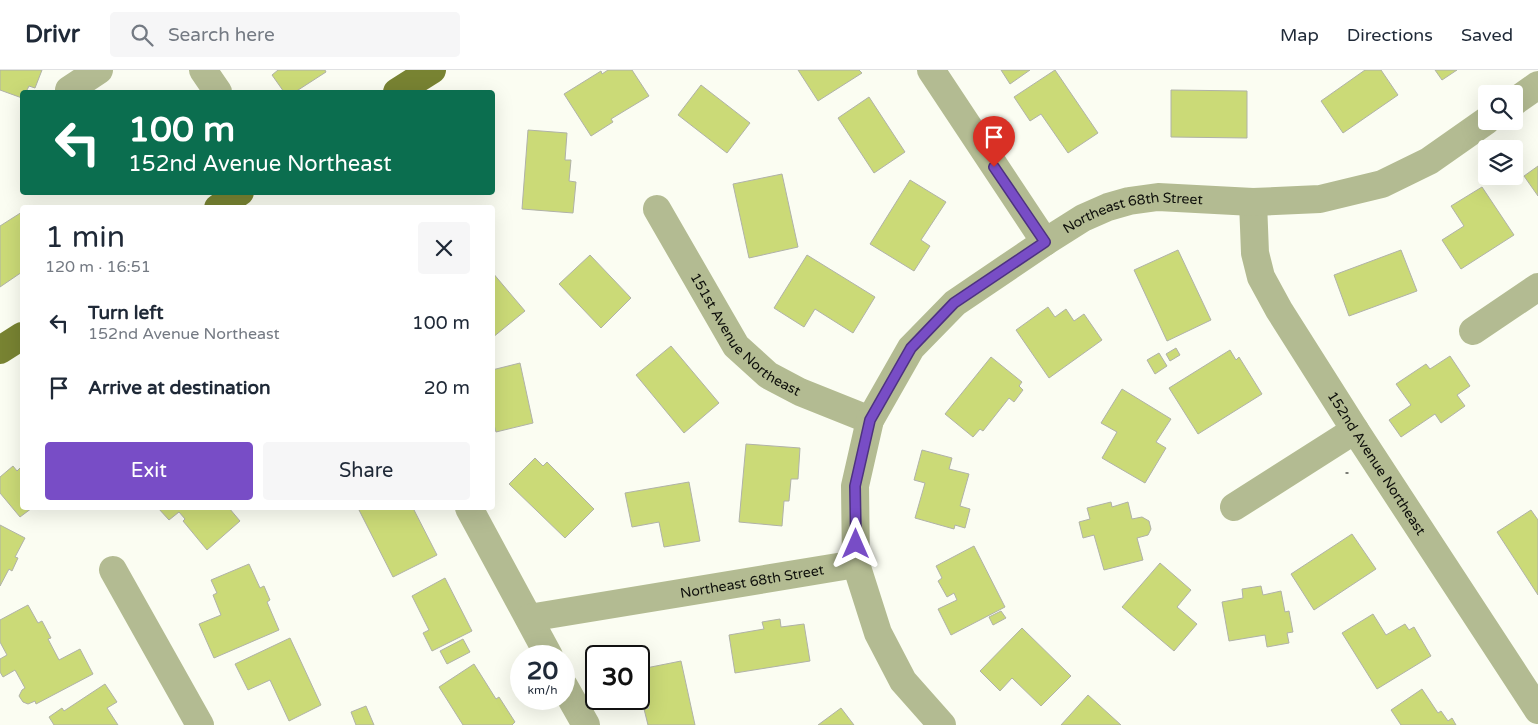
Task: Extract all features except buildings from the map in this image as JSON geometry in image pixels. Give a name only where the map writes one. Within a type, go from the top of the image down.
[{"type":"main road","points":[[400,90],[432,70]]},
{"type":"main road","points":[[222,205],[236,195]]},
{"type":"main road","points":[[0,350],[20,337]]},
{"type":"street","points":[[69,90],[99,70]]},
{"type":"street","points":[[203,70],[217,90]]},
{"type":"street","points":[[931,70],[1045,242]]},
{"type":"street","points":[[1523,96],[1538,85]]},
{"type":"street","name":"Northeast 68th Street","points":[[529,618],[856,564],[855,486],[870,420],[911,348],[954,303],[1083,218],[1108,207],[1129,201],[1158,197],[1253,202],[1320,199],[1382,184],[1429,160],[1478,126]]},
{"type":"street","name":"152nd Avenue Northeast","points":[[1253,202],[1255,253],[1261,277],[1279,310],[1538,710]]},
{"type":"street","name":"151st Avenue Northeast","points":[[657,209],[736,346],[768,374],[800,392],[870,420]]},
{"type":"street","points":[[1473,331],[1538,287]]},
{"type":"street","points":[[1234,507],[1355,430]]},
{"type":"street","points":[[470,510],[543,645]]},
{"type":"street","points":[[856,564],[878,633],[903,681],[942,725]]},
{"type":"street","points":[[113,570],[200,725]]},
{"type":"street","points":[[575,706],[586,725]]},
{"type":"route","points":[[856,544],[855,486],[870,420],[911,348],[954,303],[1045,242],[994,167]]}]
